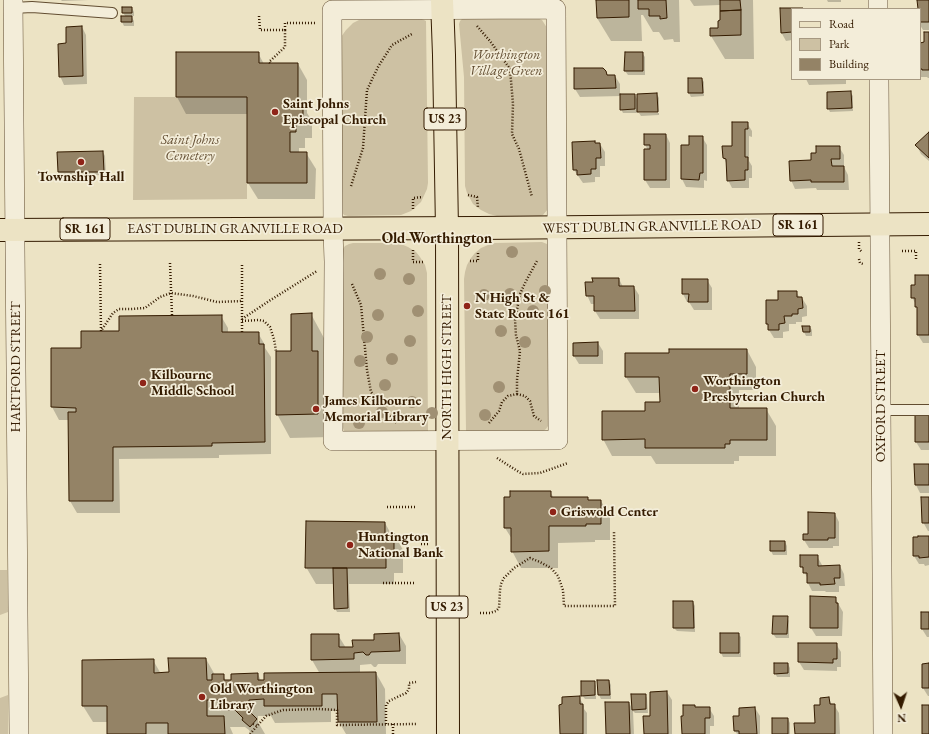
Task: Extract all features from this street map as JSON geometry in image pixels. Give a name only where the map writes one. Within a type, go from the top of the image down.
[{"type":"main road","name":"NORTH HIGH STREET","points":[[442,5],[447,228],[448,734]]},
{"type":"main road","name":"WEST DUBLIN GRANVILLE ROAD","points":[[447,228],[929,224]]},
{"type":"main road","name":"EAST DUBLIN GRANVILLE ROAD","points":[[7,230],[447,228]]},
{"type":"street","name":"HARTFORD STREET","points":[[13,4],[7,230],[19,734]]},
{"type":"street","points":[[442,5],[556,9],[558,440],[334,441],[332,10],[442,5]]},
{"type":"street","name":"OXFORD STREET","points":[[879,80],[883,734]]},
{"type":"lane","points":[[13,4],[32,7],[112,13]]},
{"type":"lane","points":[[881,410],[929,410]]},
{"type":"path","points":[[259,16],[260,30],[285,30]]},
{"type":"path","points":[[270,63],[269,62],[285,47],[285,23],[319,24]]},
{"type":"path","points":[[477,26],[510,69],[512,134],[519,149],[532,197]]},
{"type":"path","points":[[350,191],[363,148],[367,90],[378,67],[392,46],[412,34]]},
{"type":"path","points":[[468,195],[477,197],[478,208]]},
{"type":"path","points":[[413,209],[413,198],[423,197]]},
{"type":"path","points":[[413,250],[413,262],[423,262]]},
{"type":"path","points":[[470,261],[478,261],[478,251]]},
{"type":"path","points":[[902,251],[916,251],[916,259]]},
{"type":"path","points":[[517,394],[520,351],[516,335],[515,320],[520,294],[537,261]]},
{"type":"path","points":[[170,263],[172,315]]},
{"type":"path","points":[[242,263],[242,332]]},
{"type":"path","points":[[100,264],[101,331],[113,313],[119,309],[145,308],[160,297],[171,293],[193,296],[217,302],[242,301]]},
{"type":"path","points":[[242,320],[319,269]]},
{"type":"path","points":[[352,283],[361,305],[367,370],[371,392],[396,423],[402,427]]},
{"type":"path","points":[[242,320],[260,320],[268,324],[274,339],[276,351]]},
{"type":"path","points":[[487,425],[499,411],[502,402],[508,396],[517,394],[525,396],[530,401],[534,416],[546,424],[558,440]]},
{"type":"path","points":[[492,455],[523,474],[540,474],[568,463]]},
{"type":"path","points":[[387,507],[414,507]]},
{"type":"path","points":[[480,613],[490,613],[499,608],[500,590],[504,578],[514,568],[530,558],[551,568],[558,576],[563,590],[564,606],[615,606],[614,531]]},
{"type":"path","points":[[421,544],[429,544]]},
{"type":"path","points":[[383,583],[415,583]]},
{"type":"path","points":[[386,724],[386,705],[389,701],[406,693],[409,689],[409,683],[416,682]]},
{"type":"path","points":[[250,734],[266,716],[283,710],[337,710],[337,725],[416,724]]},
{"type":"path","points":[[253,724],[257,726]]},
{"type":"path","points":[[393,724],[393,734]]},
{"type":"green space","name":"Worthington Village Green","points":[[463,18],[537,18],[542,20],[549,31],[548,209],[543,215],[497,216],[489,214],[473,204],[467,193],[465,186],[464,77],[459,24]]},
{"type":"green space","points":[[361,19],[422,19],[426,21],[428,183],[421,202],[411,211],[401,215],[348,216],[344,215],[341,211],[341,37],[353,23]]},
{"type":"green space","name":"Saint Johns Cemetery","points":[[134,97],[247,97],[247,199],[133,200]]},
{"type":"green space","points":[[542,242],[547,244],[550,248],[550,423],[541,433],[467,434],[464,279],[467,265],[475,253],[488,245],[495,243]]},
{"type":"green space","points":[[353,243],[401,244],[416,252],[425,265],[427,273],[428,433],[345,433],[341,423],[343,249],[345,246]]},
{"type":"green space","points":[[0,570],[7,570],[8,612],[0,615]]},
{"type":"green space","points":[[8,695],[8,734],[0,734],[0,698]]},
{"type":"building","points":[[596,0],[629,0],[629,17],[597,18]]},
{"type":"building","points":[[638,0],[666,0],[667,18],[660,19],[660,16],[649,16],[649,9],[638,9]]},
{"type":"building","points":[[720,0],[740,0],[741,10],[720,11]]},
{"type":"building","points":[[917,0],[929,0],[929,22],[921,22],[921,8],[918,8]]},
{"type":"building","points":[[122,7],[132,7],[132,13],[122,13]]},
{"type":"building","points":[[780,8],[791,8],[791,32],[781,33]]},
{"type":"building","points":[[741,10],[741,35],[710,36],[710,28],[718,28],[720,11]]},
{"type":"building","points":[[121,16],[132,16],[132,22],[121,22]]},
{"type":"building","points":[[82,26],[83,76],[59,77],[58,44],[66,43],[66,27]]},
{"type":"building","points":[[924,32],[929,32],[929,70],[921,69],[921,43],[924,42]]},
{"type":"building","name":"Saint Johns Episcopal Church","points":[[176,52],[259,52],[259,63],[298,63],[298,103],[303,103],[303,122],[296,122],[296,132],[290,132],[290,152],[307,152],[307,183],[247,183],[247,97],[176,97]]},
{"type":"building","points":[[625,52],[643,52],[643,71],[624,71]]},
{"type":"building","points":[[574,68],[603,68],[607,75],[615,75],[616,88],[574,89]]},
{"type":"building","points":[[688,78],[702,78],[703,93],[688,93]]},
{"type":"building","points":[[851,91],[852,108],[827,109],[827,92]]},
{"type":"building","points":[[657,93],[658,112],[637,112],[637,94]]},
{"type":"building","points":[[620,94],[635,94],[635,109],[620,110]]},
{"type":"building","points":[[732,122],[748,122],[748,129],[745,129],[745,157],[748,157],[748,170],[745,170],[745,180],[727,181],[726,159],[723,158],[722,146],[732,146]]},
{"type":"building","points":[[929,132],[929,158],[915,145]]},
{"type":"building","points":[[644,134],[666,134],[666,180],[644,180],[644,149],[650,149],[650,145],[644,145]]},
{"type":"building","points":[[689,136],[703,136],[703,173],[700,173],[699,180],[681,179],[681,145],[689,145]]},
{"type":"building","points":[[595,141],[595,143],[600,143],[601,158],[596,158],[596,169],[591,169],[591,174],[577,175],[577,170],[573,170],[572,142]]},
{"type":"building","points":[[816,146],[840,146],[840,159],[831,159],[832,166],[844,166],[844,182],[811,182],[811,180],[790,181],[789,161],[811,160],[811,153],[816,153]]},
{"type":"building","name":"Township Hall","points":[[103,151],[104,172],[58,172],[57,152]]},
{"type":"building","points":[[915,275],[929,275],[929,335],[917,335],[917,307],[915,307],[915,298],[911,298],[911,285],[915,285]]},
{"type":"building","points":[[592,278],[619,278],[619,286],[634,286],[635,311],[594,311],[594,296],[586,296],[585,282],[593,282]]},
{"type":"building","points":[[682,279],[708,279],[708,302],[688,302],[689,294],[682,294]]},
{"type":"building","points":[[778,291],[797,291],[797,297],[802,297],[803,308],[798,309],[798,314],[784,316],[785,323],[779,324],[779,330],[768,330],[768,324],[766,324],[766,300],[778,300]]},
{"type":"building","points":[[312,313],[312,351],[318,351],[318,414],[276,415],[276,351],[291,351],[291,314]]},
{"type":"building","points":[[222,315],[222,332],[259,332],[259,344],[264,344],[265,442],[212,443],[212,446],[113,447],[113,501],[69,501],[68,412],[76,412],[76,408],[51,407],[51,348],[81,348],[81,331],[119,331],[119,316]]},
{"type":"building","points":[[802,326],[810,326],[810,332],[803,332]]},
{"type":"building","points":[[598,342],[598,356],[573,356],[573,343]]},
{"type":"building","name":"Worthington Presbyterian Church","points":[[669,349],[747,349],[747,374],[730,374],[730,408],[767,408],[767,440],[730,440],[730,444],[725,444],[725,448],[645,448],[645,439],[602,440],[602,411],[645,411],[645,402],[660,402],[659,377],[625,377],[625,353],[669,353]]},
{"type":"building","points":[[915,415],[929,415],[929,442],[915,442]]},
{"type":"building","points":[[914,464],[929,464],[929,485],[915,485]]},
{"type":"building","name":"Griswold Center","points":[[510,491],[551,491],[551,497],[588,497],[588,500],[601,500],[601,524],[586,524],[586,526],[549,526],[549,551],[511,552],[511,528],[504,528],[504,497],[510,497]]},
{"type":"building","points":[[921,497],[929,497],[929,523],[922,523]]},
{"type":"building","points":[[808,512],[835,513],[835,538],[828,538],[828,540],[803,540],[803,534],[808,534]]},
{"type":"building","name":"Huntington National Bank","points":[[306,521],[385,522],[385,533],[394,533],[394,557],[386,557],[386,568],[305,568]]},
{"type":"building","points":[[929,536],[929,557],[919,558],[919,556],[913,556],[913,537]]},
{"type":"building","points":[[770,541],[785,541],[785,551],[770,551]]},
{"type":"building","points":[[800,555],[818,555],[818,566],[840,565],[840,578],[834,578],[835,584],[820,585],[820,583],[807,583],[807,573],[803,573],[803,567],[800,567]]},
{"type":"building","points":[[333,568],[347,568],[348,608],[334,609]]},
{"type":"building","points":[[810,596],[836,597],[836,603],[838,603],[838,628],[810,628]]},
{"type":"building","points":[[673,601],[693,601],[694,628],[673,628]]},
{"type":"building","points":[[921,612],[929,612],[929,629],[921,629]]},
{"type":"building","points":[[773,616],[788,616],[787,634],[772,634]]},
{"type":"building","points":[[399,633],[400,651],[371,652],[369,655],[366,655],[363,652],[354,653],[354,659],[311,660],[311,634],[339,634],[339,647],[353,647],[352,640],[374,640],[374,634]]},
{"type":"building","points":[[720,633],[739,633],[739,653],[720,653]]},
{"type":"building","points":[[798,643],[837,643],[837,659],[833,659],[833,663],[798,662]]},
{"type":"building","name":"Old Worthington Library","points":[[168,658],[206,658],[207,680],[212,680],[212,674],[224,674],[224,680],[231,680],[231,674],[258,673],[258,680],[264,680],[264,673],[376,672],[377,722],[338,722],[337,694],[322,694],[322,706],[264,706],[264,699],[249,700],[249,710],[247,710],[257,719],[250,727],[242,720],[243,718],[235,710],[221,710],[221,700],[207,700],[207,716],[224,716],[225,734],[168,734],[168,723],[146,723],[146,734],[107,734],[107,706],[82,706],[82,660],[154,659],[154,673],[169,672]]},
{"type":"building","points":[[774,663],[788,663],[788,673],[774,674]]},
{"type":"building","points":[[929,663],[929,688],[922,688],[922,664]]},
{"type":"building","points":[[597,680],[609,680],[610,695],[598,695]]},
{"type":"building","points":[[581,681],[595,681],[595,695],[581,696]]},
{"type":"building","points":[[667,691],[668,734],[644,734],[643,716],[650,716],[650,692]]},
{"type":"building","points":[[631,694],[646,694],[646,709],[632,710]]},
{"type":"building","points":[[580,696],[580,704],[583,704],[583,734],[560,734],[559,705],[562,704],[562,697]]},
{"type":"building","points":[[829,697],[830,704],[835,704],[835,734],[795,734],[794,723],[815,723],[814,705],[820,705],[820,698]]},
{"type":"building","points":[[605,702],[629,702],[630,734],[606,734]]},
{"type":"building","points":[[683,705],[710,707],[710,718],[705,718],[705,734],[682,734],[681,716],[683,716]]},
{"type":"building","points":[[922,705],[929,705],[929,734],[922,734]]},
{"type":"building","points":[[755,707],[757,734],[739,734],[739,731],[734,731],[733,716],[739,716],[739,708]]},
{"type":"building","points":[[772,718],[788,718],[788,734],[772,734]]},
{"type":"place","name":"Saint Johns Episcopal Church","points":[[275,112]]},
{"type":"place","name":"Township Hall","points":[[81,162]]},
{"type":"place","name":"N High St & State Route 161","points":[[467,306]]},
{"type":"place","name":"Kilbourne Middle School","points":[[143,383]]},
{"type":"place","name":"Worthington Presbyterian Church","points":[[695,389]]},
{"type":"place","name":"James Kilbourne Memorial Library","points":[[316,409]]},
{"type":"place","name":"Griswold Center","points":[[553,512]]},
{"type":"place","name":"Huntington National Bank","points":[[350,545]]},
{"type":"place","name":"Old Worthington Library","points":[[202,697]]},
{"type":"district","name":"Old Worthington","points":[[437,239]]}]
